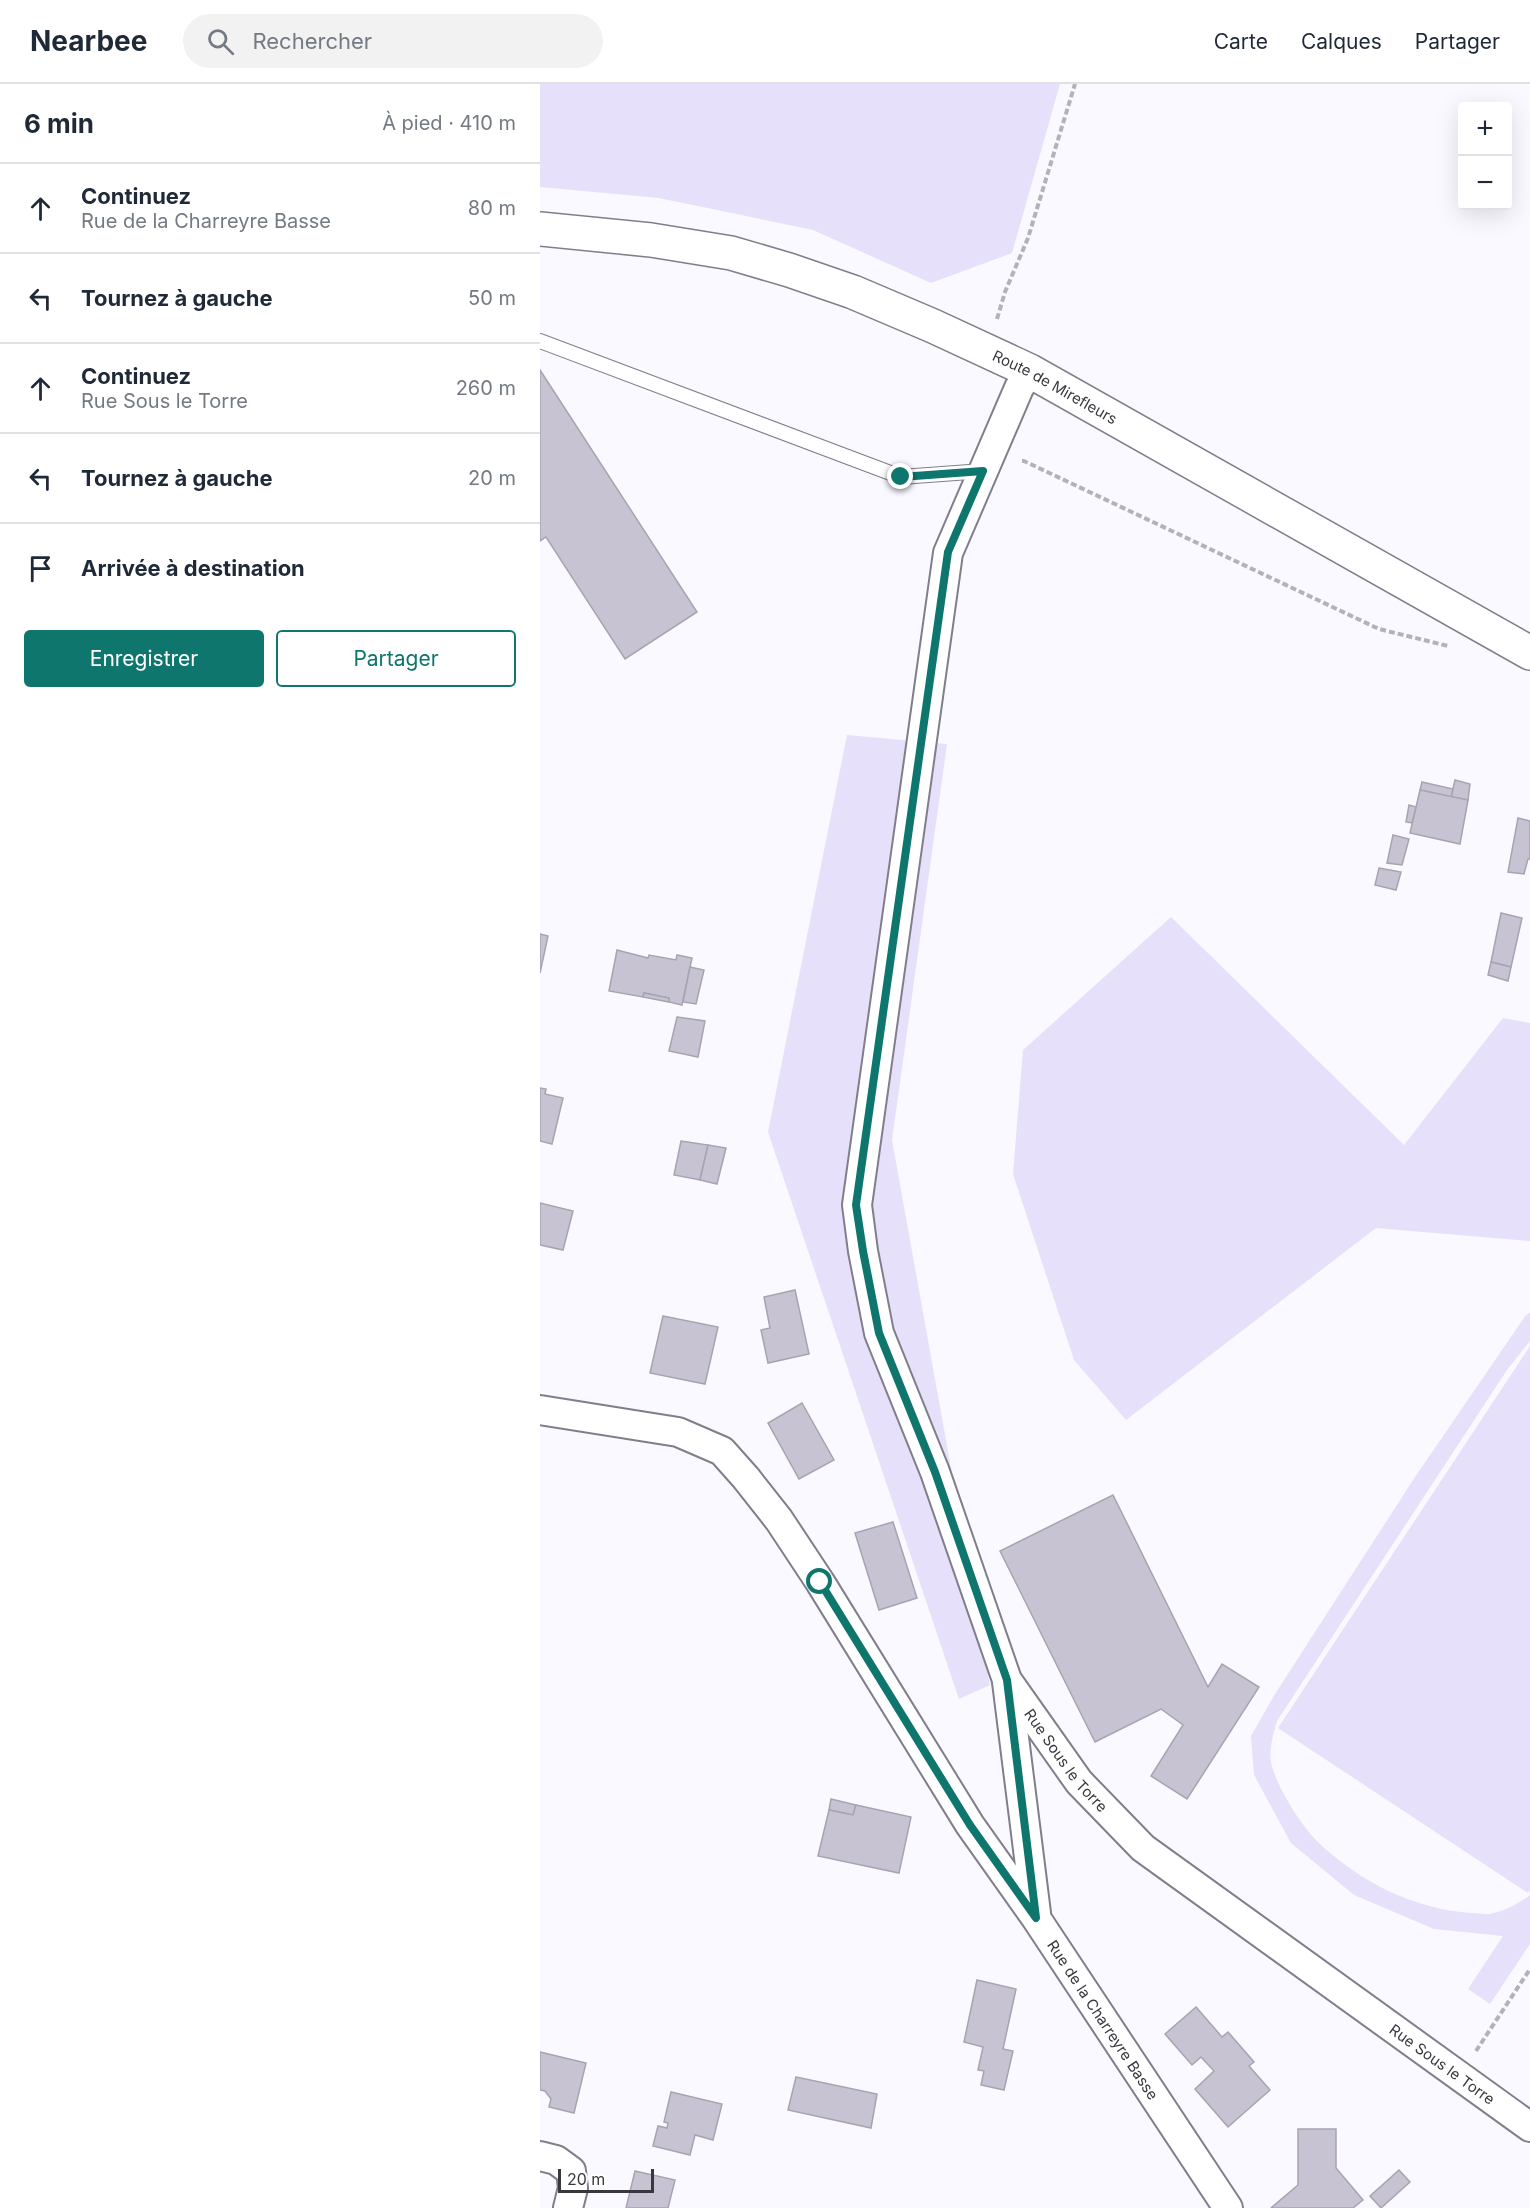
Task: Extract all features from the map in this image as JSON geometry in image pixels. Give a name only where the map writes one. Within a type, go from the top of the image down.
[{"type":"street","name":"Route de Mirefleurs","points":[[540,229],[651,240],[731,253],[853,292],[933,326],[1030,371],[1530,653]]},
{"type":"street","name":"Rue Sous le Torre","points":[[1030,371],[1019,388],[948,552],[856,1205],[879,1333],[935,1472],[1007,1680],[1079,1782],[1143,1848],[1530,2127]]},
{"type":"street","name":"Rue de la Charreyre Basse","points":[[540,1410],[678,1432],[722,1451],[747,1478],[779,1520],[814,1573],[970,1825],[1036,1918],[1228,2208]]},
{"type":"street","points":[[1007,1680],[1036,1918]]},
{"type":"street","points":[[540,2156],[556,2160],[572,2171],[573,2188],[568,2208]]},
{"type":"lane","points":[[540,341],[901,477],[983,471]]},
{"type":"path","points":[[982,350],[994,328],[1005,292],[1028,238],[1075,84]]},
{"type":"path","points":[[983,471],[1024,461],[1379,629],[1449,646]]},
{"type":"path","points":[[1460,2076],[1530,1969]]},
{"type":"shaded area","points":[[540,84],[1060,84],[1012,253],[931,283],[813,230],[659,198],[540,187]]},
{"type":"shaded area","points":[[847,735],[947,744],[892,1140],[990,1685],[959,1699],[768,1132]]},
{"type":"shaded area","points":[[1171,917],[1404,1145],[1503,1018],[1530,1023],[1530,1241],[1376,1228],[1126,1420],[1074,1360],[1013,1174],[1023,1050]]},
{"type":"shaded area","points":[[1530,1313],[1530,1341],[1507,1370],[1277,1721],[1271,1749],[1272,1766],[1279,1785],[1305,1827],[1335,1857],[1370,1881],[1429,1906],[1471,1913],[1499,1912],[1530,1895],[1530,1944],[1490,2004],[1468,1989],[1503,1936],[1434,1929],[1354,1895],[1291,1843],[1254,1775],[1251,1736],[1275,1694],[1415,1477],[1526,1315]]},
{"type":"shaded area","points":[[1530,1346],[1530,1890],[1528,1893],[1278,1728]]},
{"type":"building","points":[[540,370],[697,612],[625,659],[546,537],[540,541]]},
{"type":"building","points":[[1455,780],[1470,784],[1468,800],[1451,797]]},
{"type":"building","points":[[1422,782],[1453,789],[1451,797],[1420,790]]},
{"type":"building","points":[[1420,790],[1468,800],[1460,844],[1410,833]]},
{"type":"building","points":[[1409,805],[1416,807],[1412,823],[1406,822]]},
{"type":"building","points":[[1518,818],[1530,821],[1530,859],[1528,859],[1524,874],[1508,872]]},
{"type":"building","points":[[1393,835],[1409,839],[1402,865],[1387,863]]},
{"type":"building","points":[[1379,868],[1401,872],[1396,890],[1375,885]]},
{"type":"building","points":[[1501,913],[1522,918],[1511,967],[1491,962]]},
{"type":"building","points":[[540,934],[548,936],[540,973]]},
{"type":"building","points":[[617,950],[648,958],[649,955],[676,960],[677,955],[692,958],[682,1005],[669,1002],[669,998],[644,993],[643,997],[609,991]]},
{"type":"building","points":[[1491,962],[1511,967],[1508,981],[1488,975]]},
{"type":"building","points":[[690,967],[704,970],[696,1004],[683,1002]]},
{"type":"building","points":[[644,993],[669,998],[669,1002],[643,997]]},
{"type":"building","points":[[677,1017],[705,1021],[698,1057],[669,1051]]},
{"type":"building","points":[[540,1088],[546,1089],[545,1094],[563,1098],[552,1144],[540,1141]]},
{"type":"building","points":[[681,1141],[708,1145],[700,1180],[674,1175]]},
{"type":"building","points":[[708,1145],[726,1148],[717,1184],[700,1180]]},
{"type":"building","points":[[540,1203],[573,1211],[563,1250],[540,1245]]},
{"type":"building","points":[[795,1290],[809,1354],[768,1363],[761,1330],[770,1328],[764,1297]]},
{"type":"building","points":[[663,1316],[718,1327],[705,1384],[650,1373]]},
{"type":"building","points":[[802,1403],[834,1460],[799,1479],[768,1423]]},
{"type":"building","points":[[1113,1495],[1208,1687],[1222,1664],[1259,1687],[1187,1799],[1151,1776],[1183,1725],[1161,1709],[1095,1742],[1000,1551]]},
{"type":"building","points":[[893,1522],[917,1598],[879,1610],[855,1533]]},
{"type":"building","points":[[831,1799],[856,1805],[853,1815],[829,1810]]},
{"type":"building","points":[[856,1805],[911,1817],[899,1873],[818,1856],[829,1810],[853,1815]]},
{"type":"building","points":[[977,1980],[1016,1989],[1003,2049],[1013,2051],[1004,2090],[981,2085],[984,2071],[978,2070],[983,2047],[964,2042]]},
{"type":"building","points":[[1196,2007],[1222,2037],[1228,2032],[1254,2062],[1249,2066],[1270,2090],[1228,2127],[1195,2089],[1214,2071],[1201,2057],[1192,2065],[1165,2034]]},
{"type":"building","points":[[540,2052],[586,2063],[574,2113],[549,2107],[551,2099],[545,2091],[540,2090]]},
{"type":"building","points":[[796,2077],[877,2094],[871,2128],[788,2110]]},
{"type":"building","points":[[671,2092],[722,2104],[713,2140],[695,2135],[690,2155],[653,2146],[658,2126],[667,2128],[668,2123],[664,2122]]},
{"type":"building","points":[[1298,2129],[1336,2129],[1336,2168],[1363,2200],[1353,2208],[1271,2208],[1298,2185]]},
{"type":"building","points":[[1399,2170],[1410,2182],[1381,2208],[1370,2196]]},
{"type":"building","points":[[635,2171],[675,2180],[668,2208],[626,2208]]},
{"type":"route","points":[[820,1582],[970,1825],[1036,1918],[1007,1680],[935,1472],[879,1333],[856,1205],[948,552],[983,471],[901,477]]}]
